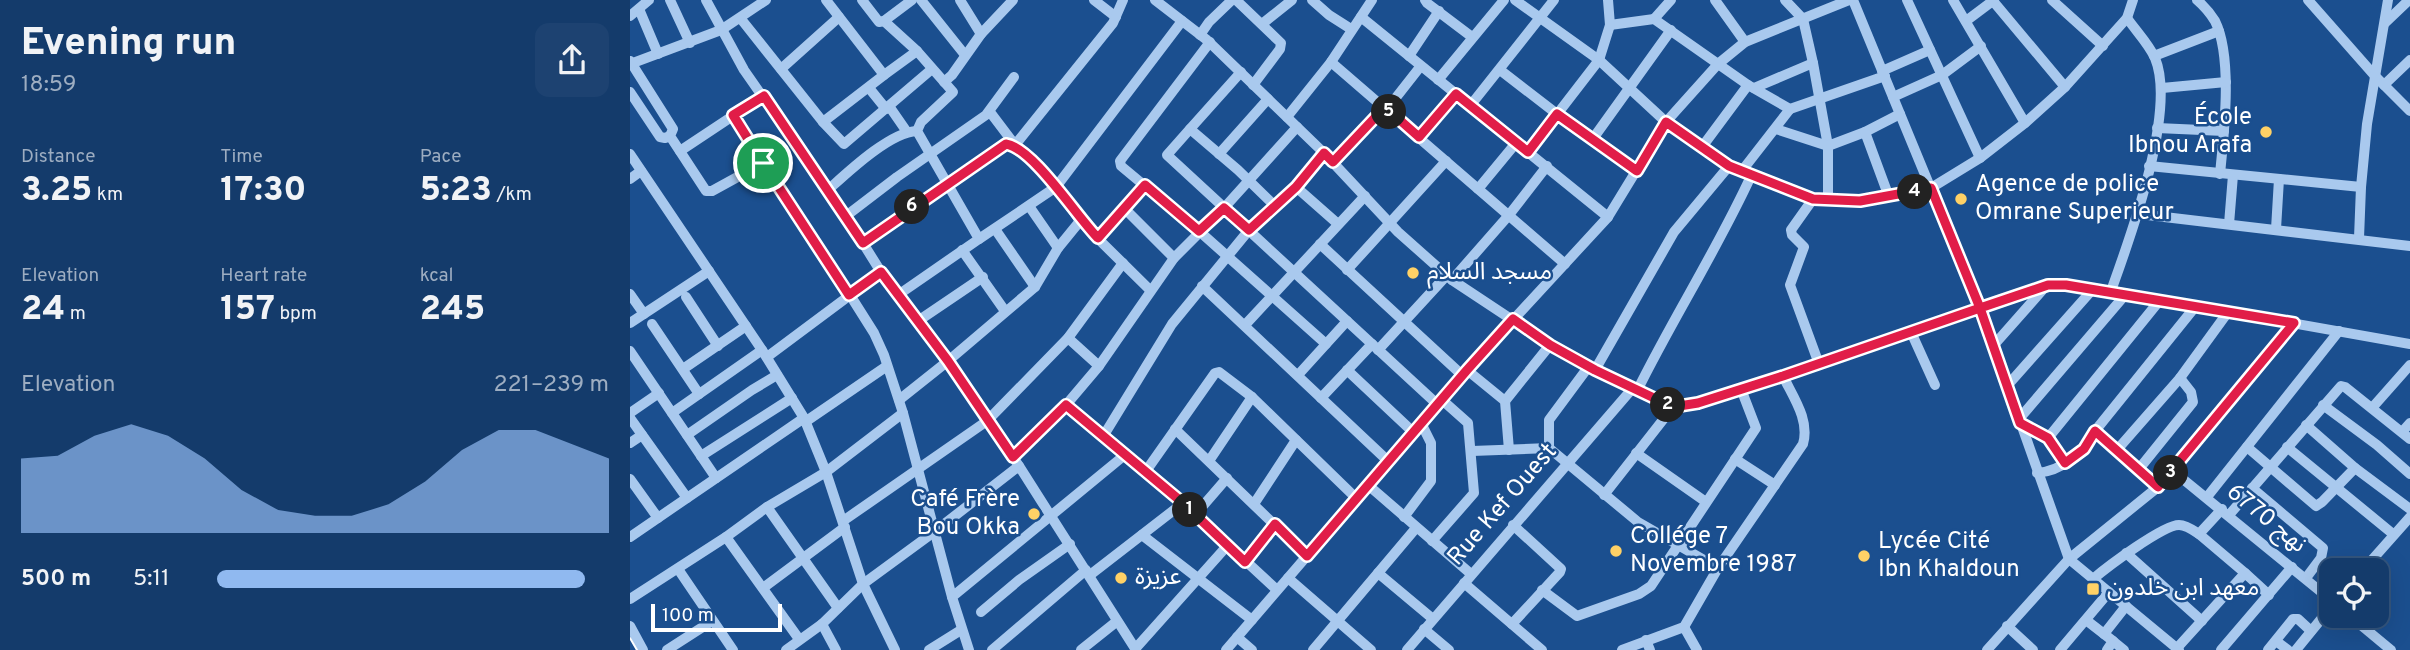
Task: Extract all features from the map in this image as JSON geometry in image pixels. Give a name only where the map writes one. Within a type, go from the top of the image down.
[{"type":"street","points":[[630,16],[649,0]]},
{"type":"street","points":[[670,0],[690,43]]},
{"type":"street","points":[[706,0],[744,69],[846,216],[881,272],[948,361],[1016,461],[1116,622],[1136,649],[1227,546]]},
{"type":"street","points":[[630,92],[660,137],[670,136],[673,129],[630,63],[721,30],[766,0]]},
{"type":"street","points":[[826,0],[884,75]]},
{"type":"street","points":[[862,0],[879,22],[912,0]]},
{"type":"street","points":[[922,0],[965,55]]},
{"type":"street","points":[[960,0],[981,34]]},
{"type":"street","points":[[944,82],[953,75],[981,34],[1013,0]]},
{"type":"street","points":[[1094,0],[1116,18]]},
{"type":"street","points":[[863,243],[1002,145],[1015,145],[1116,18],[1123,0]]},
{"type":"street","points":[[1155,0],[1210,42],[1333,162],[1390,224],[1449,278],[1550,345],[1634,390],[1673,407],[1698,403],[1783,376],[2048,285],[2110,291],[2410,344]]},
{"type":"street","points":[[1200,35],[1209,22],[1234,0],[1262,24],[1282,47],[1253,85]]},
{"type":"street","points":[[1262,24],[1292,0]]},
{"type":"street","points":[[1312,0],[1351,29]]},
{"type":"street","points":[[1287,117],[1331,62],[1371,0]]},
{"type":"street","points":[[1425,0],[1472,37]]},
{"type":"street","points":[[1438,80],[1504,0]]},
{"type":"street","points":[[1516,0],[1599,60],[1666,122],[1729,166],[1813,199],[1860,201],[1931,188],[1980,158],[2065,87],[2127,18],[2131,1]]},
{"type":"street","points":[[1470,106],[1554,0]]},
{"type":"street","points":[[1528,152],[1599,60],[1610,25],[1607,0]]},
{"type":"street","points":[[1610,25],[1654,19],[1671,0]]},
{"type":"street","points":[[1715,0],[1745,42]]},
{"type":"street","points":[[1785,0],[1803,19],[1813,63],[1828,146],[1828,200]]},
{"type":"street","points":[[1226,650],[1464,372],[1608,216],[1666,122],[1718,64],[1745,42],[1851,0],[1980,308],[2069,559],[2178,649],[2245,573]]},
{"type":"street","points":[[1907,0],[1980,158]]},
{"type":"street","points":[[1953,0],[2025,123]]},
{"type":"street","points":[[2052,0],[2104,46]]},
{"type":"street","points":[[2197,0],[2214,19],[2219,31],[2226,82],[2220,174]]},
{"type":"street","points":[[2308,0],[2410,111]]},
{"type":"street","points":[[2359,238],[2361,187],[2375,75],[2388,0]]},
{"type":"street","points":[[2385,23],[2409,0]]},
{"type":"street","points":[[1966,21],[1994,1],[2065,87]]},
{"type":"street","points":[[639,9],[658,54]]},
{"type":"street","points":[[1409,56],[1439,12]]},
{"type":"street","points":[[781,69],[839,17]]},
{"type":"street","points":[[1361,17],[1608,216]]},
{"type":"street","points":[[2110,291],[2139,214],[2157,128],[2162,88],[2154,56],[2127,18]]},
{"type":"street","points":[[741,19],[823,122],[844,144],[932,69]]},
{"type":"street","points":[[1654,19],[1751,86],[1790,108],[1820,100],[1883,74],[1930,50]]},
{"type":"street","points":[[828,190],[853,168],[912,131],[953,93],[917,51],[884,21]]},
{"type":"street","points":[[898,295],[1056,187],[1182,21]]},
{"type":"street","points":[[1592,140],[1671,30]]},
{"type":"street","points":[[2154,56],[2219,31]]},
{"type":"street","points":[[1210,42],[1120,161],[1121,166],[1199,231],[1325,344]]},
{"type":"street","points":[[1893,97],[1942,75],[1981,46]]},
{"type":"street","points":[[823,122],[917,51]]},
{"type":"street","points":[[2385,85],[2410,60]]},
{"type":"street","points":[[1331,62],[1565,264]]},
{"type":"street","points":[[1702,147],[1751,86],[1813,63]]},
{"type":"street","points":[[1333,162],[1386,108],[1420,67]]},
{"type":"street","points":[[1500,70],[1637,171]]},
{"type":"street","points":[[1241,72],[1167,155],[1375,347],[1468,423],[1474,493],[1432,541]]},
{"type":"street","points":[[846,216],[990,112],[1014,77]]},
{"type":"street","points":[[2162,88],[2226,82]]},
{"type":"street","points":[[870,88],[931,154],[979,239]]},
{"type":"street","points":[[1419,137],[1456,94]]},
{"type":"street","points":[[680,151],[764,96]]},
{"type":"street","points":[[1219,154],[1268,99]]},
{"type":"street","name":"Rue Kef Ouest","points":[[1407,650],[1567,463],[1634,390],[1729,223],[1746,174],[1790,108]]},
{"type":"street","points":[[990,112],[1015,145],[1056,187],[1080,221],[1150,290]]},
{"type":"street","points":[[1776,129],[1828,146],[1866,132],[1900,114]]},
{"type":"street","points":[[733,115],[874,333],[904,413],[934,532],[969,650]]},
{"type":"street","points":[[786,650],[822,624],[863,584],[934,532],[1016,461],[1099,366],[1174,258],[1224,208],[1297,127]]},
{"type":"street","points":[[2157,128],[2224,131]]},
{"type":"street","points":[[1190,129],[1276,207]]},
{"type":"street","points":[[1866,132],[1889,197]]},
{"type":"street","points":[[670,136],[704,189],[709,192],[763,163]]},
{"type":"street","points":[[1478,189],[1516,143]]},
{"type":"street","points":[[1104,435],[1172,324],[1249,230],[1296,187],[1324,153]]},
{"type":"street","points":[[630,155],[746,326],[805,420],[826,472],[863,584],[895,650]]},
{"type":"street","points":[[1347,270],[1446,161]]},
{"type":"street","points":[[1321,398],[1347,370],[1449,278],[1509,215],[1547,166]]},
{"type":"street","points":[[1549,448],[1549,420],[1592,368],[1674,232],[1729,166]]},
{"type":"street","points":[[2150,166],[2361,187]]},
{"type":"street","points":[[630,179],[641,171]]},
{"type":"street","points":[[2229,224],[2233,175]]},
{"type":"street","points":[[2276,229],[2279,179]]},
{"type":"street","points":[[1098,238],[1145,185]]},
{"type":"street","points":[[1296,187],[1338,224]]},
{"type":"street","points":[[1245,325],[1270,295],[1365,196]]},
{"type":"street","points":[[1813,199],[1791,230],[1804,247],[1790,285],[1819,364]]},
{"type":"street","points":[[1029,206],[1058,248]]},
{"type":"street","points":[[1124,208],[1174,258]]},
{"type":"street","points":[[2139,214],[2410,246]]},
{"type":"street","points":[[899,400],[1035,286],[1058,248],[1080,221]]},
{"type":"street","points":[[995,229],[1035,286]]},
{"type":"street","points":[[1320,244],[1403,322],[1464,372],[1505,401]]},
{"type":"street","points":[[962,250],[1005,311]]},
{"type":"street","points":[[763,588],[844,524],[987,421],[1068,338],[1123,262]]},
{"type":"street","points":[[630,323],[709,271]]},
{"type":"street","points":[[672,413],[764,354],[881,272]]},
{"type":"street","points":[[918,321],[983,277]]},
{"type":"street","points":[[1993,346],[2048,285]]},
{"type":"street","points":[[1202,286],[1388,461]]},
{"type":"street","points":[[2007,386],[2093,289]]},
{"type":"street","points":[[630,294],[644,314]]},
{"type":"street","points":[[2020,421],[2125,295]]},
{"type":"street","points":[[685,297],[718,346]]},
{"type":"street","points":[[2048,438],[2160,300]]},
{"type":"street","points":[[2037,473],[2065,463],[2084,449],[2095,431],[2195,307]]},
{"type":"street","points":[[2116,451],[2180,379],[2228,312]]},
{"type":"street","points":[[1298,375],[1347,321]]},
{"type":"street","points":[[1987,650],[2069,559],[2174,471],[2294,323]]},
{"type":"street","points":[[652,324],[699,394]]},
{"type":"street","points":[[683,369],[746,326]]},
{"type":"street","points":[[2207,497],[2339,331]]},
{"type":"street","points":[[1911,332],[1936,385]]},
{"type":"street","points":[[1068,338],[1099,366]]},
{"type":"street","points":[[1509,450],[1505,401],[1550,345]]},
{"type":"street","points":[[630,351],[716,478]]},
{"type":"street","points":[[2372,408],[2410,365]]},
{"type":"street","points":[[630,537],[887,366]]},
{"type":"street","points":[[1347,370],[1413,432]]},
{"type":"street","points":[[1146,471],[1215,373],[1219,372],[1252,397],[1356,498]]},
{"type":"street","points":[[687,435],[777,375]]},
{"type":"street","points":[[1622,650],[1648,645],[1684,627],[1718,568],[1805,438],[1800,410],[1783,376]]},
{"type":"street","points":[[2139,469],[2193,402],[2191,392],[2180,379]]},
{"type":"street","points":[[2199,534],[2252,488],[2338,387],[2343,386],[2406,436],[2410,423]]},
{"type":"street","points":[[1542,590],[1574,616],[1583,615],[1646,590],[1756,428],[1741,389]]},
{"type":"street","points":[[659,393],[630,415],[687,498]]},
{"type":"street","points":[[1209,461],[1252,397]]},
{"type":"street","points":[[701,456],[792,398]]},
{"type":"street","points":[[1066,405],[1183,503],[1277,590]]},
{"type":"street","points":[[2323,405],[2376,444],[2410,474]]},
{"type":"street","points":[[1604,495],[1673,407]]},
{"type":"street","points":[[630,599],[767,507],[826,472],[904,413]]},
{"type":"street","points":[[2020,421],[2048,438],[2065,463]]},
{"type":"street","points":[[1404,517],[1431,481],[1431,443],[1421,423]]},
{"type":"street","points":[[2306,425],[2355,468],[2410,509]]},
{"type":"street","points":[[1175,429],[1307,556]]},
{"type":"street","points":[[2095,431],[2158,487]]},
{"type":"street","points":[[630,443],[642,435]]},
{"type":"street","points":[[1254,504],[1296,440]]},
{"type":"street","points":[[2247,447],[2316,506],[2355,468]]},
{"type":"street","points":[[2287,447],[2393,534]]},
{"type":"street","points":[[1472,451],[1549,448],[1638,522],[1718,568]]},
{"type":"street","points":[[1636,453],[1706,502]]},
{"type":"street","points":[[952,597],[1126,454]]},
{"type":"street","points":[[1735,459],[1774,485]]},
{"type":"street","name":"نهج 6770","points":[[2174,471],[2319,589]]},
{"type":"street","points":[[1195,515],[1227,478]]},
{"type":"street","points":[[630,480],[658,518]]},
{"type":"street","points":[[1367,485],[1471,574]]},
{"type":"street","points":[[2252,488],[2323,548],[2321,558],[2306,578]]},
{"type":"street","points":[[992,650],[1088,573],[1183,503]]},
{"type":"street","points":[[767,507],[838,608]]},
{"type":"street","points":[[2373,558],[2409,520]]},
{"type":"street","points":[[1245,562],[1275,524]]},
{"type":"street","points":[[1512,624],[1561,569],[1513,525]]},
{"type":"street","points":[[2093,579],[2126,554],[2172,526],[2184,526],[2199,534],[2269,595]]},
{"type":"street","points":[[1313,650],[1416,528]]},
{"type":"street","points":[[1142,535],[1252,620]]},
{"type":"street","points":[[726,537],[799,639]]},
{"type":"street","points":[[981,612],[1019,580],[1070,544]]},
{"type":"street","points":[[2126,554],[2202,621]]},
{"type":"street","points":[[2221,650],[2292,567]]},
{"type":"street","points":[[678,569],[733,650]]},
{"type":"street","points":[[1378,573],[1433,619]]},
{"type":"street","points":[[1288,578],[1371,650]]},
{"type":"street","points":[[1464,583],[1542,650]]},
{"type":"street","points":[[2060,650],[2109,592]]},
{"type":"street","points":[[2108,642],[2126,606]]},
{"type":"street","points":[[2268,650],[2295,618],[2311,631]]},
{"type":"street","points":[[2086,620],[2108,642],[2124,650]]},
{"type":"street","points":[[667,650],[712,621]]},
{"type":"street","points":[[2296,650],[2319,621]]},
{"type":"street","points":[[1081,650],[1116,622]]},
{"type":"street","points":[[822,624],[836,650]]},
{"type":"street","points":[[630,626],[643,650]]},
{"type":"street","points":[[2007,626],[2033,650]]},
{"type":"street","points":[[1684,627],[1697,650]]},
{"type":"street","points":[[2364,628],[2391,650]]},
{"type":"street","points":[[1424,629],[1449,650]]},
{"type":"street","points":[[929,650],[961,630]]},
{"type":"street","points":[[1237,637],[1252,650]]},
{"type":"street","points":[[2276,641],[2288,650]]},
{"type":"tram line","points":[[630,638],[637,650]]},
{"type":"place","name":"École Ibnou Arafa","points":[[2266,132]]},
{"type":"place","name":"Agence de police Omrane Superieur","points":[[1961,199]]},
{"type":"place","name":"مسجد السلام","points":[[1413,273]]},
{"type":"place","name":"Café Frère Bou Okka","points":[[1034,514]]},
{"type":"place","name":"Collége 7 Novembre 1987","points":[[1616,551]]},
{"type":"place","name":"Lycée Cité Ibn Khaldoun","points":[[1864,556]]},
{"type":"place","name":"عزيزة","points":[[1121,578]]},
{"type":"place","name":"معهد ابن خلدون","points":[[2093,589]]},
{"type":"route","points":[[763,163],[733,115],[764,96],[863,243],[1006,144],[1015,145],[1053,182],[1080,221],[1098,238],[1145,185],[1199,231],[1224,208],[1249,230],[1296,187],[1324,153],[1333,162],[1385,107],[1419,137],[1456,94],[1528,152],[1557,114],[1637,171],[1666,122],[1729,166],[1813,199],[1860,201],[1931,188],[1980,308],[2048,285],[2066,285],[2294,323],[2174,471],[2158,487],[2095,431],[2084,449],[2065,463],[2048,438],[2020,423],[1980,308],[1783,376],[1698,403],[1673,407],[1595,370],[1550,345],[1513,319],[1307,556],[1275,524],[1245,562],[1183,503],[1066,405],[1013,457],[948,361],[881,272],[849,295],[763,163]]}]
